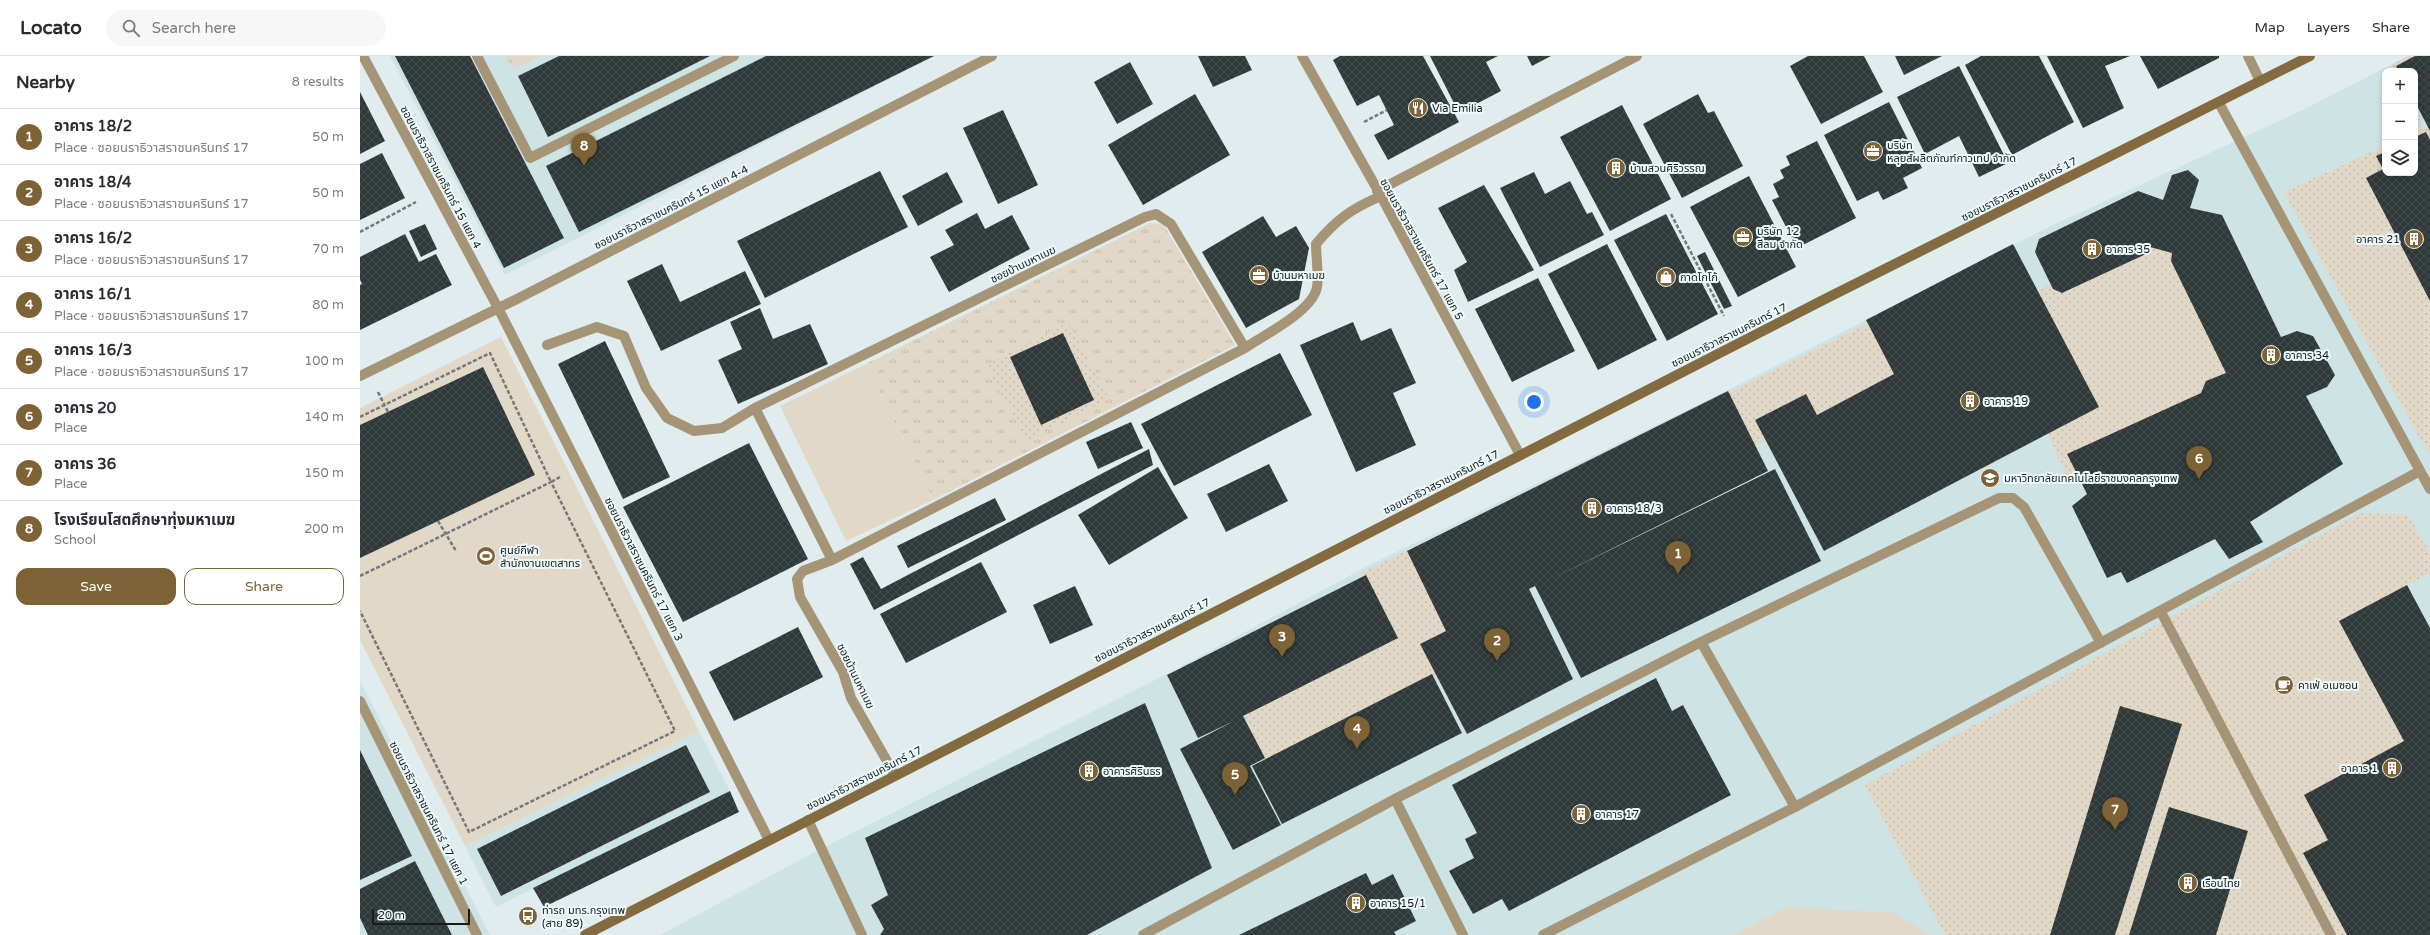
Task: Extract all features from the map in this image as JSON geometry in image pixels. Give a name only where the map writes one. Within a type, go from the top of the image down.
[{"type":"street","name":"ซอยนราธิวาสราชนครินทร์ 15 แยก 4","points":[[363,56],[498,308]]},
{"type":"street","points":[[477,56],[530,158],[734,56]]},
{"type":"street","name":"ซอยนราธิวาสราชนครินทร์ 15 แยก 4-4","points":[[360,376],[498,308],[975,60],[992,56]]},
{"type":"street","name":"ซอยนราธิวาสราชนครินทร์ 17 แยก 5","points":[[1302,56],[1379,193],[1520,455]]},
{"type":"street","name":"ซอยบ้านมหาเมฆ","points":[[895,775],[851,698],[843,672],[800,597],[797,579],[802,571],[832,560],[1245,348],[1297,314],[1309,301],[1317,287],[1316,244],[1336,221],[1379,193],[1637,56]]},
{"type":"street","points":[[2248,56],[2260,81]]},
{"type":"street","name":"ซอยนราธิวาสราชนครินทร์ 17","points":[[585,935],[1829,297],[2219,103],[2310,56]]},
{"type":"street","points":[[2219,103],[2430,489]]},
{"type":"street","name":"ซอยบ้านมหาเมฆ","points":[[547,345],[598,327],[624,336],[646,388],[667,418],[694,431],[722,428],[755,408],[1145,217],[1156,214],[1171,224],[1245,348]]},
{"type":"street","name":"ซอยนราธิวาสราชนครินทร์ 17 แยก 3","points":[[498,308],[769,840]]},
{"type":"street","points":[[755,408],[832,560]]},
{"type":"street","points":[[1543,935],[1794,807],[2161,612],[2420,471]]},
{"type":"street","points":[[1142,935],[1396,799],[1701,642],[1994,500],[2006,496],[2018,500],[2024,507],[2101,643]]},
{"type":"street","points":[[2161,612],[2331,935]]},
{"type":"street","points":[[1701,642],[1794,807]]},
{"type":"street","name":"ซอยนราธิวาสราชนครินทร์ 17 แยก 1","points":[[360,702],[477,935]]},
{"type":"street","points":[[1396,799],[1463,935]]},
{"type":"street","points":[[808,820],[862,935]]},
{"type":"path","points":[[1361,124],[1386,110]]},
{"type":"path","points":[[360,232],[417,202]]},
{"type":"path","points":[[1671,214],[1724,316]]},
{"type":"path","points":[[360,417],[490,353],[551,482],[675,731],[469,832],[360,611]]},
{"type":"path","points":[[376,388],[388,412]]},
{"type":"path","points":[[360,576],[551,482]]},
{"type":"path","points":[[438,521],[456,551]]},
{"type":"shaded area","points":[[390,56],[934,56],[505,275]]},
{"type":"shaded area","name":"มหาวิทยาลัยเทคโนโลยีราชมงคลกรุงเทพ","points":[[2408,56],[2430,56],[2430,935],[660,935],[813,853],[1167,674],[1366,567],[1732,388],[2053,225],[2303,110],[2382,69],[2382,176],[2418,176],[2418,68],[2385,68]]},
{"type":"shaded area","points":[[360,681],[490,935],[360,935]]},
{"type":"shaded area","points":[[699,731],[730,791],[496,907],[465,846]]},
{"type":"green space","points":[[506,56],[539,56],[512,69]]},
{"type":"green space","points":[[2408,56],[2430,56],[2430,453],[2428,453],[2284,192],[2382,147],[2382,176],[2418,176],[2418,131],[2428,126],[2418,110],[2418,68],[2393,68],[2391,65]]},
{"type":"green space","points":[[1150,223],[1163,224],[1235,345],[933,500],[866,364]]},
{"type":"green space","points":[[2153,236],[2187,251],[2250,382],[2068,480],[2043,422],[2026,296]]},
{"type":"green space","points":[[1881,317],[1907,369],[1745,450],[1719,398]]},
{"type":"green space","points":[[1068,322],[1109,398],[1027,441],[986,365]]},
{"type":"green space","name":"ศูนย์กีฬา สำนักงานเขตสาทร","points":[[501,337],[699,731],[465,846],[360,640],[360,408]]},
{"type":"green space","points":[[866,364],[933,500],[846,541],[780,406]]},
{"type":"green space","points":[[2360,513],[2408,515],[2430,552],[2430,573],[2407,585],[2430,935],[1945,935],[1865,785]]},
{"type":"green space","points":[[1416,546],[1478,655],[1271,775],[1224,695],[1387,632],[1360,574]]},
{"type":"green space","points":[[1787,907],[1895,913],[1930,935],[1734,935]]},
{"type":"building","points":[[395,56],[470,56],[564,238],[504,268]]},
{"type":"building","points":[[559,56],[710,56],[548,137],[518,76]]},
{"type":"building","points":[[766,56],[934,56],[579,232],[546,166]]},
{"type":"building","points":[[1198,56],[1245,56],[1252,70],[1213,87]]},
{"type":"building","name":"Via Emilia","points":[[1340,56],[1423,56],[1459,122],[1388,160],[1374,135],[1394,125],[1379,95],[1357,106],[1333,60]]},
{"type":"building","points":[[1430,56],[1498,56],[1486,62],[1501,91],[1459,113]]},
{"type":"building","points":[[1527,56],[1551,56],[1532,66]]},
{"type":"building","points":[[1808,56],[1864,56],[1883,92],[1821,124],[1790,66]]},
{"type":"building","points":[[1895,56],[1942,56],[1904,75]]},
{"type":"building","points":[[1981,56],[2039,56],[2074,122],[2012,155],[1965,65]]},
{"type":"building","points":[[2047,56],[2130,56],[2105,66],[2124,108],[2083,128]]},
{"type":"building","points":[[2140,56],[2219,56],[2219,58],[2158,89]]},
{"type":"building","points":[[2415,56],[2430,56],[2430,131],[2418,108],[2418,68],[2397,68],[2396,66]]},
{"type":"building","points":[[1130,62],[1153,104],[1117,124],[1094,82]]},
{"type":"building","points":[[1959,66],[2008,163],[1979,177],[1959,136],[1925,154],[1897,97]]},
{"type":"building","points":[[360,92],[385,141],[360,154]]},
{"type":"building","points":[[1195,94],[1230,155],[1143,205],[1108,145]]},
{"type":"building","points":[[1698,94],[1708,113],[1714,111],[1743,166],[1682,198],[1643,124]]},
{"type":"building","name":"บริษัท หลุยส์ผลิตภัณฑ์กาวเทป จำกัด","points":[[1889,102],[1922,168],[1903,178],[1908,188],[1883,200],[1878,191],[1857,201],[1824,135]]},
{"type":"building","name":"บ้านสวนศิริวรรณ","points":[[1622,105],[1671,199],[1610,231],[1560,137]]},
{"type":"building","points":[[1003,110],[1038,185],[998,204],[963,128]]},
{"type":"building","name":"อาคาร 21","points":[[2426,132],[2430,140],[2430,301],[2366,178],[2382,170],[2382,176],[2418,176],[2418,136]]},
{"type":"building","points":[[1817,141],[1856,218],[1797,248],[1772,200],[1779,197],[1773,184],[1784,178],[1780,170],[1790,165],[1786,156]]},
{"type":"building","points":[[382,153],[405,198],[360,220],[360,164]]},
{"type":"building","name":"อาคาร 21","points":[[2382,153],[2382,167],[2376,156]]},
{"type":"building","points":[[2188,170],[2199,180],[2190,208],[2222,215],[2281,337],[2297,331],[2313,336],[2335,375],[2327,387],[2306,396],[2343,464],[2250,522],[2263,542],[2229,559],[2215,539],[2127,583],[2121,572],[2107,578],[2072,506],[2087,494],[2067,454],[2201,393],[2206,381],[2226,373],[2171,261],[2172,253],[2150,247],[2146,254],[2062,293],[2053,289],[2035,252],[2039,239],[2138,191],[2163,200],[2172,175]]},
{"type":"building","points":[[880,171],[908,227],[765,298],[737,241]]},
{"type":"building","points":[[947,172],[963,202],[918,226],[902,196]]},
{"type":"building","points":[[1534,172],[1545,194],[1570,181],[1587,214],[1592,212],[1604,235],[1540,267],[1500,188]]},
{"type":"building","name":"บริษัท 12 สีลม จำกัด","points":[[1749,176],[1796,267],[1738,297],[1690,207]]},
{"type":"building","points":[[1484,185],[1534,270],[1468,302],[1454,270],[1467,262],[1438,208]]},
{"type":"building","points":[[977,213],[985,229],[1012,215],[1030,249],[949,292],[930,257],[954,245],[945,230]]},
{"type":"building","name":"กาดโกโก้","points":[[1666,214],[1718,314],[1667,341],[1614,240]]},
{"type":"building","name":"บ้านมหาเมฆ","points":[[1263,216],[1276,237],[1296,226],[1309,248],[1299,299],[1246,328],[1202,252]]},
{"type":"building","points":[[425,224],[437,249],[421,257],[409,231]]},
{"type":"building","points":[[405,234],[419,262],[436,254],[452,285],[360,330],[360,285],[362,284],[360,280],[360,257]]},
{"type":"building","points":[[1607,244],[1657,340],[1598,370],[1548,274]]},
{"type":"building","name":"อาคาร 19","points":[[2013,244],[2099,407],[1824,551],[1755,420],[1806,394],[1817,415],[1894,374],[1866,320]]},
{"type":"building","points":[[1705,252],[1732,306],[1724,309],[1697,256]]},
{"type":"building","points":[[662,264],[680,302],[745,271],[761,304],[661,351],[627,281]]},
{"type":"building","points":[[1538,278],[1575,351],[1512,382],[1475,309]]},
{"type":"building","points":[[760,308],[773,339],[810,324],[828,364],[738,404],[718,360],[742,349],[730,322]]},
{"type":"building","points":[[1353,322],[1361,341],[1391,328],[1416,383],[1393,393],[1416,445],[1356,472],[1300,345]]},
{"type":"building","points":[[1063,333],[1094,400],[1041,425],[1010,357]]},
{"type":"building","points":[[605,341],[670,477],[623,499],[558,364]]},
{"type":"building","points":[[1280,353],[1312,415],[1174,486],[1141,424]]},
{"type":"building","points":[[483,367],[535,475],[360,558],[360,425]]},
{"type":"building","points":[[1728,391],[1768,471],[1549,580],[1775,469],[1821,561],[1581,678],[1535,586],[1529,589],[1573,679],[1467,734],[1420,644],[1446,631],[1407,551]]},
{"type":"building","points":[[1131,422],[1143,448],[1098,469],[1086,442]]},
{"type":"building","points":[[749,443],[808,559],[683,622],[623,507]]},
{"type":"building","points":[[1149,449],[1153,465],[874,610],[850,564],[863,557],[881,589]]},
{"type":"building","points":[[1269,464],[1288,501],[1226,532],[1207,494]]},
{"type":"building","points":[[1158,467],[1188,518],[1109,565],[1078,515]]},
{"type":"building","points":[[995,498],[1006,520],[908,568],[897,546]]},
{"type":"building","points":[[981,562],[1007,612],[906,663],[880,614]]},
{"type":"building","points":[[1366,575],[1398,638],[1243,716],[1265,758],[1250,766],[1281,825],[1233,850],[1180,749],[1234,721],[1198,738],[1167,675]]},
{"type":"building","name":"อาคาร 1","points":[[2407,585],[2430,628],[2430,935],[2347,935],[2303,853],[2328,840],[2304,795],[2404,741],[2339,621]]},
{"type":"building","points":[[1075,586],[1093,625],[1050,644],[1033,605]]},
{"type":"building","points":[[798,627],[823,677],[734,721],[709,672]]},
{"type":"building","points":[[1432,674],[1462,733],[1282,824],[1252,766]]},
{"type":"building","name":"อาคาร 17","points":[[1656,678],[1672,711],[1683,705],[1731,795],[1509,911],[1502,899],[1473,914],[1449,871],[1474,858],[1465,839],[1477,833],[1452,785]]},
{"type":"building","name":"อาคารศิรินธร","points":[[1145,703],[1212,868],[1087,935],[880,935],[884,929],[871,905],[888,895],[865,838]]},
{"type":"building","points":[[2120,706],[2182,724],[2115,935],[2050,935]]},
{"type":"building","points":[[686,745],[710,792],[501,896],[477,849]]},
{"type":"building","points":[[360,750],[412,856],[360,880]]},
{"type":"building","points":[[730,791],[739,812],[544,907],[533,888]]},
{"type":"building","name":"เรือนไทย","points":[[2169,807],[2248,831],[2216,935],[2129,935]]},
{"type":"building","points":[[415,861],[452,935],[368,935],[360,918],[360,889]]},
{"type":"building","name":"อาคาร 15/1","points":[[1366,873],[1372,885],[1393,874],[1416,921],[1394,932],[1396,935],[1239,935]]},
{"type":"place","name":"Via Emilia","points":[[1418,108]]},
{"type":"place","name":"บริษัท หลุยส์ผลิตภัณฑ์กาวเทป จำกัด","points":[[1873,151]]},
{"type":"place","name":"โรงเรียนโสตศึกษาทุ่งมหาเมฆ","points":[[584,166]]},
{"type":"place","name":"บ้านสวนศิริวรรณ","points":[[1616,168]]},
{"type":"place","name":"บริษัท 12 สีลม จำกัด","points":[[1743,237]]},
{"type":"place","name":"อาคาร 21","points":[[2414,239]]},
{"type":"place","name":"อาคาร 35","points":[[2092,249]]},
{"type":"place","name":"บ้านมหาเมฆ","points":[[1259,275]]},
{"type":"place","name":"กาดโกโก้","points":[[1666,277]]},
{"type":"place","name":"อาคาร 34","points":[[2271,355]]},
{"type":"place","name":"อาคาร 19","points":[[1970,401]]},
{"type":"place","name":"มหาวิทยาลัยเทคโนโลยีราชมงคลกรุงเทพ","points":[[1990,478]]},
{"type":"place","name":"อาคาร 20","points":[[2199,479]]},
{"type":"place","name":"อาคาร 18/3","points":[[1592,508]]},
{"type":"place","name":"ศูนย์กีฬา สำนักงานเขตสาทร","points":[[486,556]]},
{"type":"place","name":"อาคาร 18/2","points":[[1678,574]]},
{"type":"place","name":"อาคาร 16/2","points":[[1282,657]]},
{"type":"place","name":"อาคาร 18/4","points":[[1497,661]]},
{"type":"place","name":"คาเฟ่ อเมซอน","points":[[2284,685]]},
{"type":"place","name":"อาคาร 16/1","points":[[1357,749]]},
{"type":"place","name":"อาคาร 1","points":[[2392,768]]},
{"type":"place","name":"อาคารศิรินธร","points":[[1089,771]]},
{"type":"place","name":"อาคาร 16/3","points":[[1235,795]]},
{"type":"place","name":"อาคาร 17","points":[[1581,814]]},
{"type":"place","name":"อาคาร 36","points":[[2115,830]]},
{"type":"place","name":"เรือนไทย","points":[[2188,883]]},
{"type":"place","name":"อาคาร 15/1","points":[[1356,903]]},
{"type":"place","name":"ท่ารถ มทร.กรุงเทพ (สาย 89)","points":[[528,916]]}]
